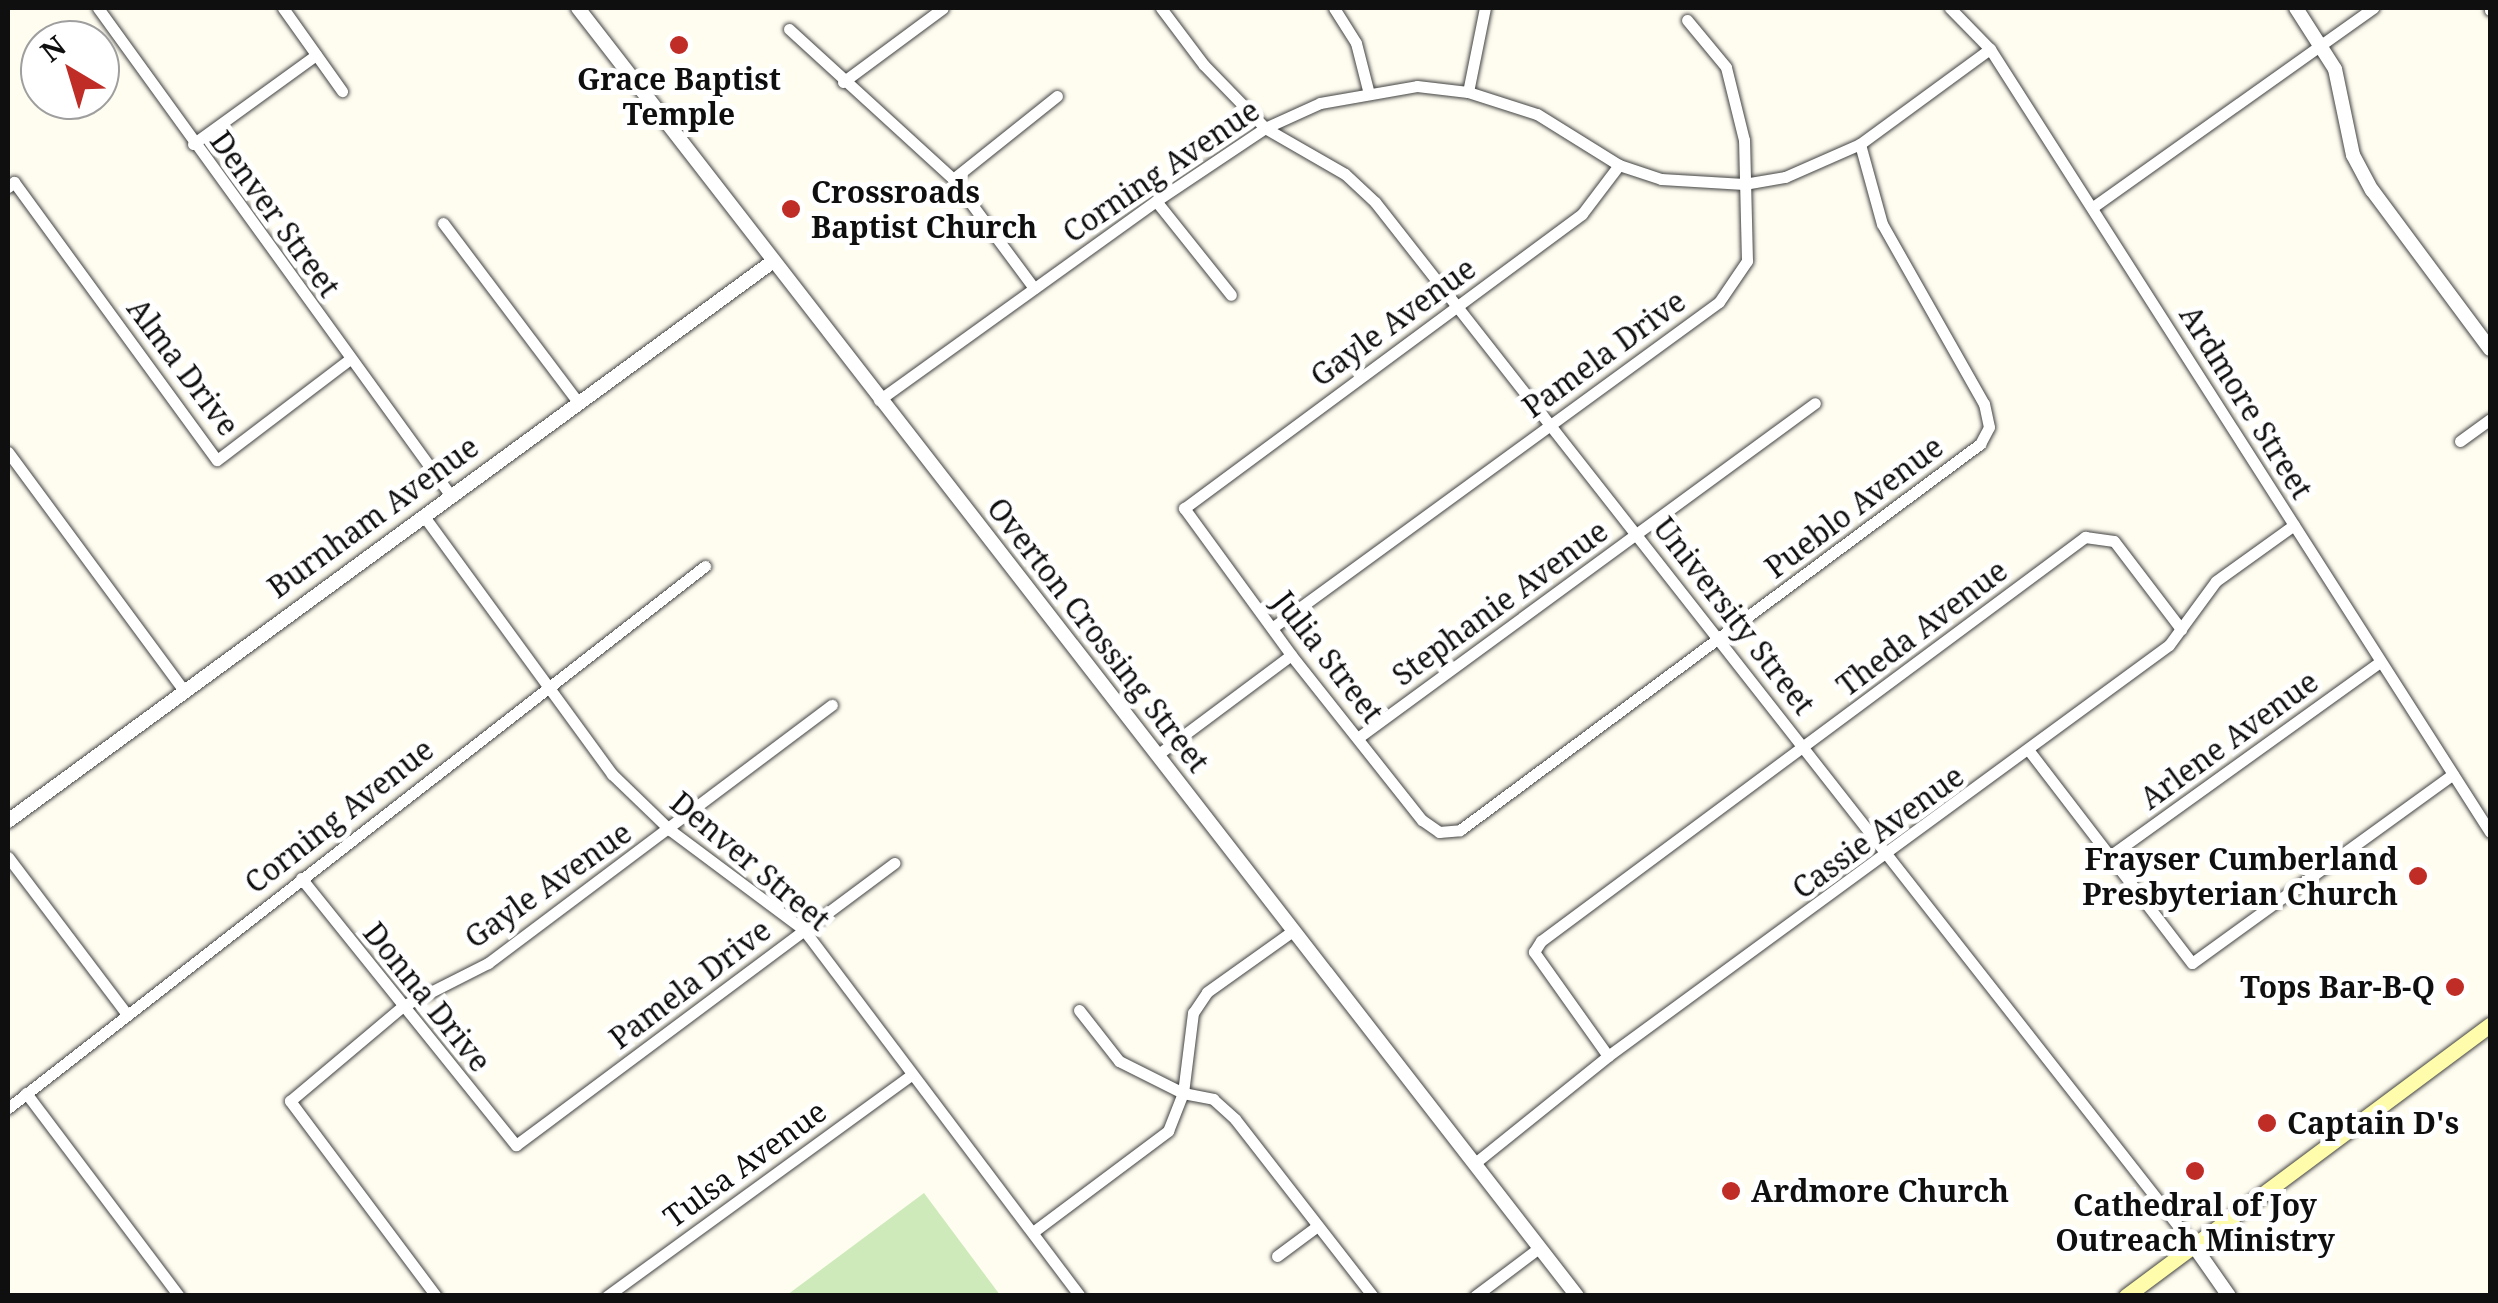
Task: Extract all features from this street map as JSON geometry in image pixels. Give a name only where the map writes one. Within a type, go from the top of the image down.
[{"type":"main road","points":[[2126,1296],[2490,1025]]},
{"type":"street","name":"Denver Street","points":[[98,8],[452,496]]},
{"type":"street","points":[[283,8],[342,91]]},
{"type":"street","name":"Overton Crossing Street","points":[[578,8],[1577,1296]]},
{"type":"street","points":[[843,82],[943,8]]},
{"type":"street","name":"University Street","points":[[1161,8],[1265,128],[1355,183],[1720,638],[1802,749],[2230,1296]]},
{"type":"street","points":[[1334,8],[1356,43],[1368,90]]},
{"type":"street","points":[[1468,92],[1485,8]]},
{"type":"street","name":"Ardmore Street","points":[[1950,8],[1990,49],[2490,832]]},
{"type":"street","points":[[2296,8],[2335,68],[2353,155],[2372,190],[2490,350]]},
{"type":"street","points":[[2093,207],[2320,41],[2374,8]]},
{"type":"street","name":"Pamela Drive","points":[[1272,628],[1719,302],[1746,261],[1744,140],[1726,67],[1687,20]]},
{"type":"street","points":[[789,29],[953,178],[1034,288]]},
{"type":"street","name":"Corning Avenue","points":[[879,400],[1156,201],[1265,128],[1368,90],[1416,86],[1468,92],[1537,114],[1620,165],[1662,179],[1744,184],[1785,176],[1860,144],[1990,49]]},
{"type":"street","points":[[194,144],[316,55]]},
{"type":"street","points":[[953,178],[1057,96]]},
{"type":"street","name":"Pueblo Avenue","points":[[1439,832],[1460,830],[1980,444],[1989,427],[1984,404],[1882,224],[1860,144]]},
{"type":"street","name":"Gayle Avenue","points":[[1184,508],[1582,214],[1620,165]]},
{"type":"street","name":"Alma Drive","points":[[8,187],[14,182],[217,460],[350,359]]},
{"type":"street","points":[[1156,201],[1232,295]]},
{"type":"street","points":[[443,223],[578,402]]},
{"type":"street","name":"Burnham Avenue","points":[[8,821],[182,688],[772,262]]},
{"type":"street","name":"Stephanie Avenue","points":[[1359,737],[1815,403]]},
{"type":"street","points":[[2460,442],[2490,419]]},
{"type":"street","points":[[8,452],[182,688]]},
{"type":"street","name":"Julia Street","points":[[1184,508],[1291,655],[1422,820],[1439,832]]},
{"type":"street","name":"Denver Street","points":[[422,515],[612,774],[670,830],[804,930],[1080,1296]]},
{"type":"street","name":"Cassie Avenue","points":[[1475,1163],[1608,1056],[2030,752],[2182,629],[2216,581],[2294,525]]},
{"type":"street","name":"Theda Avenue","points":[[1608,1056],[1534,952],[2086,537],[2114,541],[2182,629]]},
{"type":"street","name":"Corning Avenue","points":[[8,1108],[547,684],[705,566]]},
{"type":"street","points":[[1157,755],[1291,655]]},
{"type":"street","name":"Arlene Avenue","points":[[2107,858],[2380,662]]},
{"type":"street","name":"Gayle Avenue","points":[[436,1296],[290,1101],[403,1006],[488,963],[670,830],[832,704]]},
{"type":"street","points":[[2030,752],[2107,858],[2192,963],[2453,774]]},
{"type":"street","points":[[8,856],[126,1014]]},
{"type":"street","name":"Pamela Drive","points":[[516,1145],[894,862]]},
{"type":"street","name":"Donna Drive","points":[[301,878],[516,1145]]},
{"type":"street","points":[[1033,1232],[1168,1130],[1183,1092],[1194,1013],[1207,992],[1291,932]]},
{"type":"street","points":[[1079,1010],[1119,1061],[1183,1092],[1213,1099],[1235,1119],[1373,1296]]},
{"type":"street","name":"Tulsa Avenue","points":[[607,1296],[912,1074]]},
{"type":"street","points":[[26,1093],[179,1296]]},
{"type":"street","points":[[1277,1256],[1316,1227]]},
{"type":"street","points":[[1475,1296],[1539,1248]]},
{"type":"green space","points":[[924,1193],[1000,1295],[787,1295]]},
{"type":"place","name":"Grace Baptist Temple","points":[[679,45]]},
{"type":"place","name":"Crossroads Baptist Church","points":[[791,209]]},
{"type":"place","name":"Frayser Cumberland Presbyterian Church","points":[[2418,876]]},
{"type":"place","name":"Tops Bar-B-Q","points":[[2455,987]]},
{"type":"place","name":"Captain D's","points":[[2267,1123]]},
{"type":"place","name":"Cathedral of Joy Outreach Ministry","points":[[2195,1171]]},
{"type":"place","name":"Ardmore Church","points":[[1731,1191]]}]
